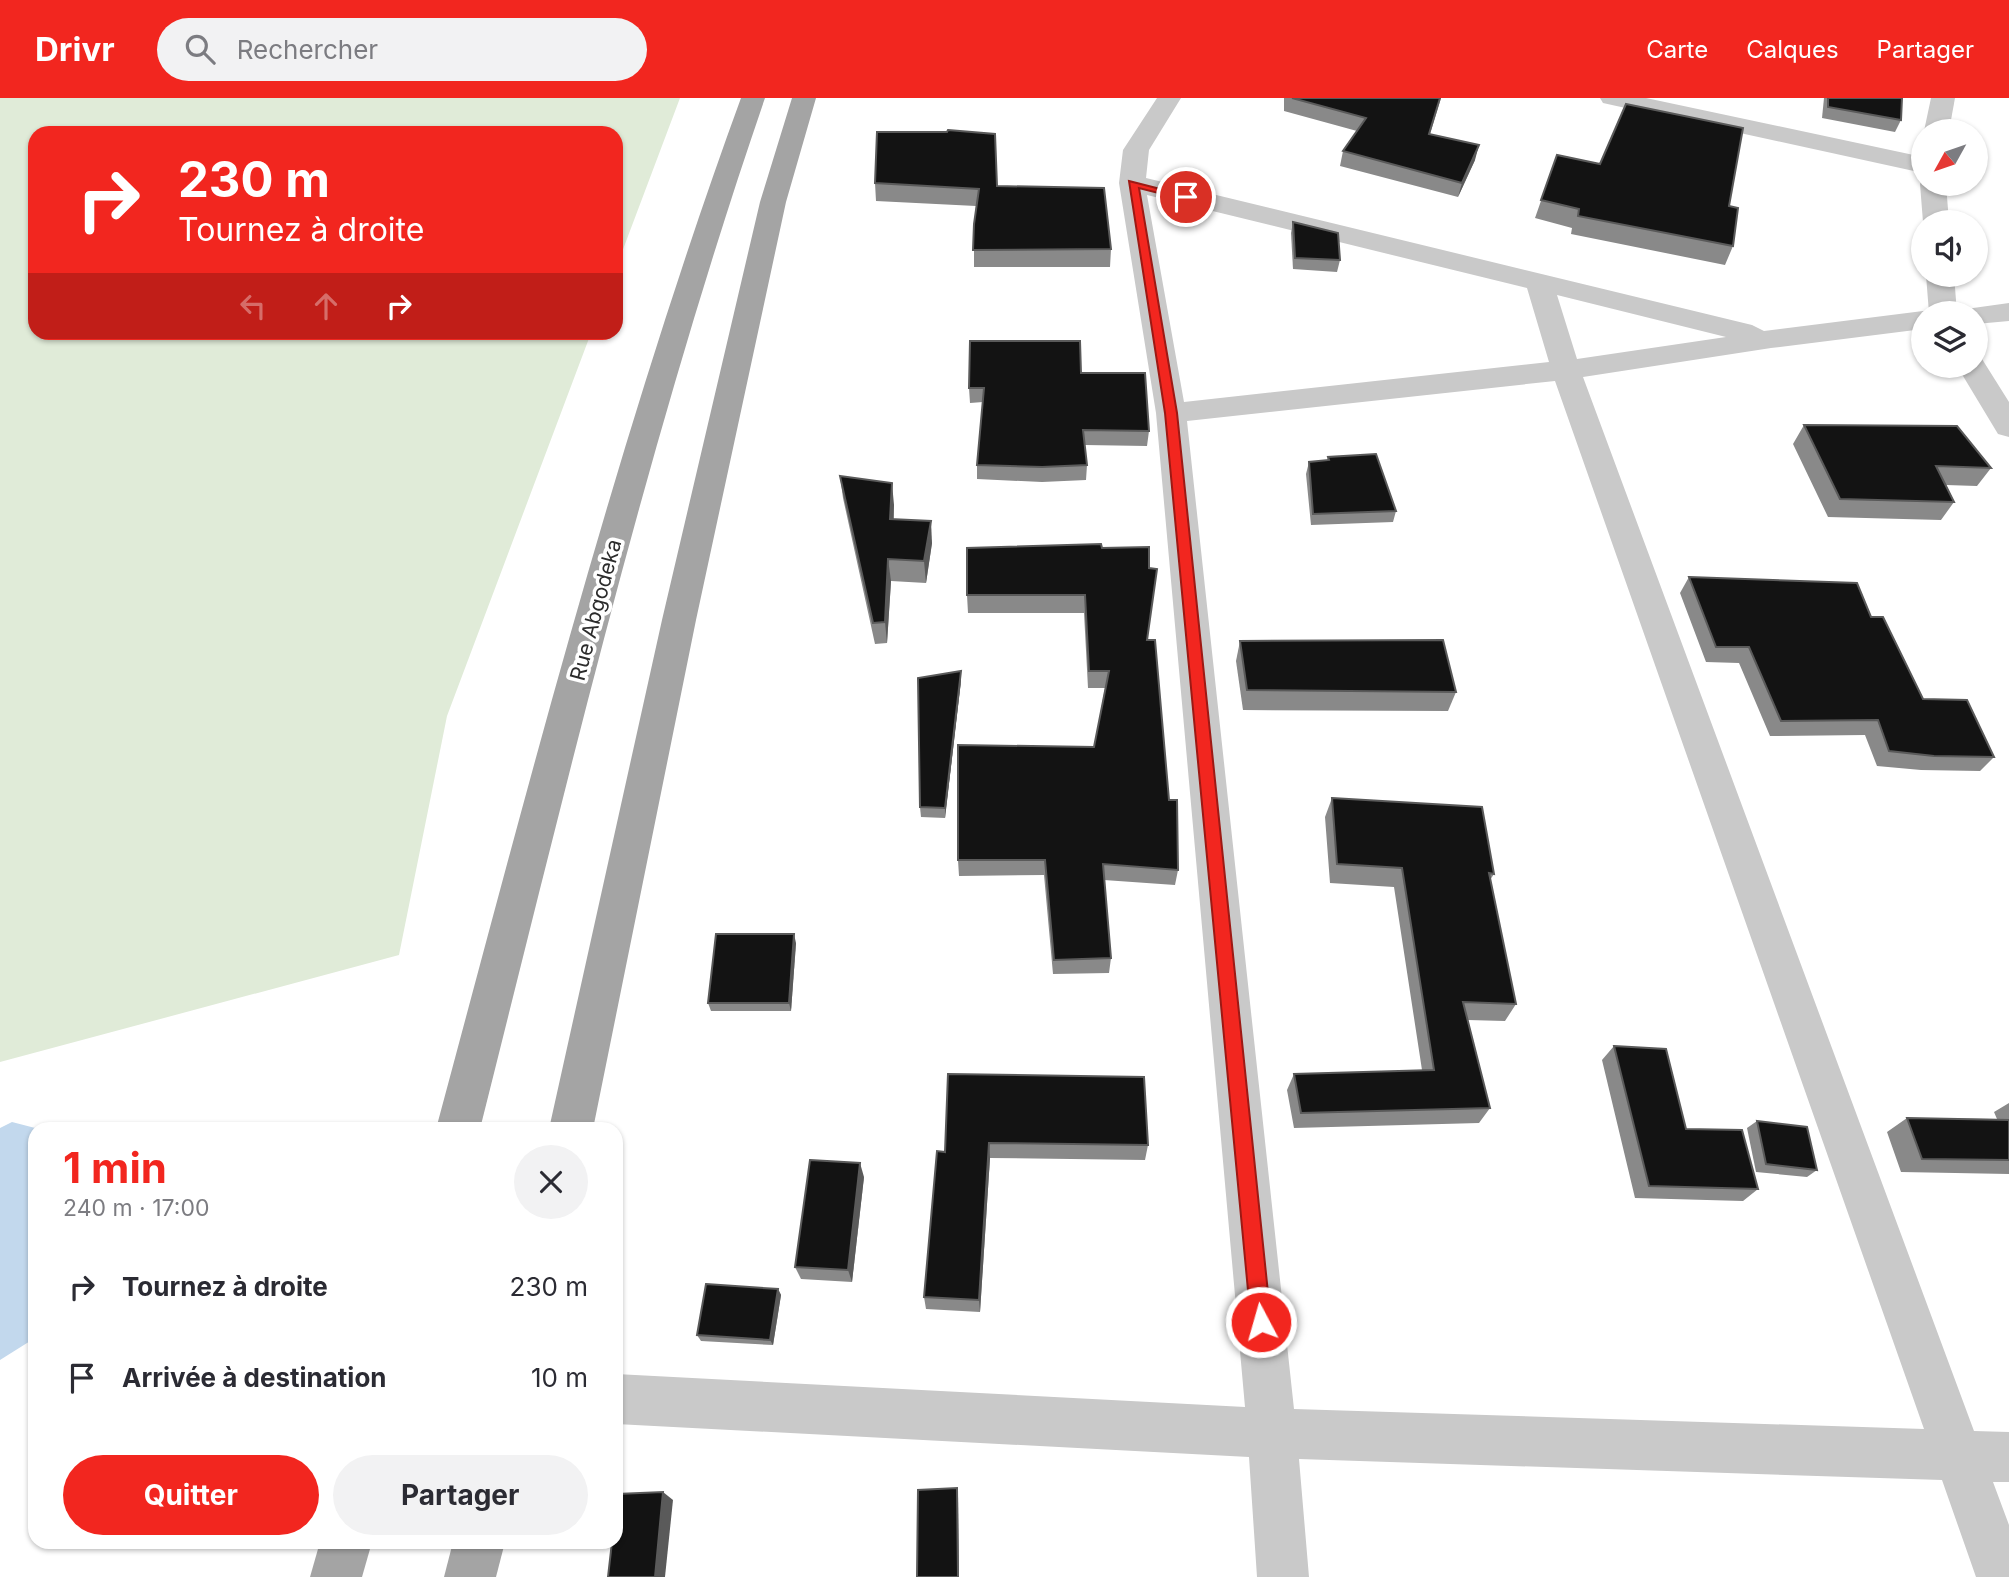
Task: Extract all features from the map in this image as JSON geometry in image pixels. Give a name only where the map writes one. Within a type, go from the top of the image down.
[{"type":"main road","name":"Rue Abgodeka","points":[[460,1122],[641,443],[717,201],[753,98]]},
{"type":"main road","points":[[572,1122],[678,620],[773,202],[804,98]]},
{"type":"main road","points":[[336,1577],[344,1549]]},
{"type":"main road","points":[[470,1577],[477,1549]]},
{"type":"street","points":[[1168,98],[1136,150],[1132,183],[1171,413],[1272,1433],[1283,1577]]},
{"type":"street","points":[[1612,98],[1911,161]]},
{"type":"street","points":[[1939,119],[1943,98]]},
{"type":"street","points":[[1132,183],[1771,339]]},
{"type":"street","points":[[1540,284],[1566,370],[2002,1577]]},
{"type":"street","points":[[1988,314],[2009,312]]},
{"type":"street","points":[[1171,413],[1566,370],[1771,339],[1911,322]]},
{"type":"street","points":[[1979,378],[2009,427]]},
{"type":"street","points":[[623,1399],[1272,1433],[2009,1457]]},
{"type":"green space","points":[[0,98],[680,98],[623,249],[623,126],[28,126],[28,340],[588,340],[447,716],[399,955],[0,1062]]},
{"type":"water","points":[[12,1122],[28,1126],[28,1342],[0,1360],[0,1128]]},
{"type":"building","points":[[1292,98],[1440,98],[1429,134],[1479,145],[1462,183],[1343,151],[1366,118]]},
{"type":"building","points":[[1828,98],[1902,98],[1901,120],[1828,107]]},
{"type":"building","points":[[1626,104],[1743,128],[1729,206],[1738,208],[1733,246],[1578,216],[1579,209],[1541,200],[1557,155],[1600,164]]},
{"type":"building","points":[[948,130],[995,134],[997,186],[1104,188],[1111,249],[973,250],[979,189],[875,183],[877,132]]},
{"type":"building","points":[[1293,222],[1338,233],[1340,260],[1295,258]]},
{"type":"building","points":[[970,341],[1080,341],[1081,373],[1145,373],[1149,431],[1083,430],[1087,465],[977,465],[984,388],[969,388]]},
{"type":"building","points":[[1804,425],[1957,426],[1991,468],[1936,466],[1954,502],[1840,499]]},
{"type":"building","points":[[1376,454],[1396,511],[1313,514],[1309,462],[1329,460],[1328,457]]},
{"type":"building","points":[[840,476],[892,483],[890,519],[931,521],[924,561],[888,559],[885,622],[873,623]]},
{"type":"building","points":[[1101,544],[1102,548],[1149,547],[1149,568],[1157,569],[1147,640],[1155,640],[1169,800],[1177,800],[1178,870],[1103,864],[1111,958],[1054,960],[1045,860],[958,860],[958,745],[1094,747],[1109,671],[1089,671],[1085,595],[967,595],[967,548]]},
{"type":"building","points":[[1689,577],[1857,583],[1871,617],[1883,617],[1923,699],[1967,700],[1994,757],[1934,756],[1889,751],[1878,720],[1781,721],[1749,647],[1716,647]]},
{"type":"building","points":[[1443,640],[1456,692],[1247,690],[1240,641]]},
{"type":"building","points":[[961,671],[945,808],[920,807],[918,678]]},
{"type":"building","points":[[1332,798],[1482,807],[1494,874],[1489,873],[1516,1004],[1463,1002],[1490,1108],[1301,1113],[1294,1074],[1434,1070],[1402,868],[1337,864]]},
{"type":"building","points":[[716,934],[794,934],[789,1003],[708,1003]]},
{"type":"building","points":[[1614,1046],[1666,1049],[1686,1129],[1742,1130],[1758,1189],[1649,1186]]},
{"type":"building","points":[[948,1074],[1144,1077],[1148,1145],[989,1143],[979,1300],[924,1297],[937,1151],[945,1152]]},
{"type":"building","points":[[1907,1118],[2009,1120],[2009,1160],[1922,1159]]},
{"type":"building","points":[[1757,1121],[1807,1127],[1817,1170],[1766,1164]]},
{"type":"building","points":[[810,1160],[860,1163],[848,1270],[795,1267]]},
{"type":"building","points":[[706,1284],[778,1289],[770,1340],[697,1335]]},
{"type":"building","points":[[957,1488],[958,1577],[917,1577],[918,1490]]},
{"type":"building","points":[[663,1492],[655,1577],[608,1577],[611,1549],[623,1549],[623,1494]]},
{"type":"route","points":[[1186,197],[1132,183],[1171,413],[1261,1322]]}]
